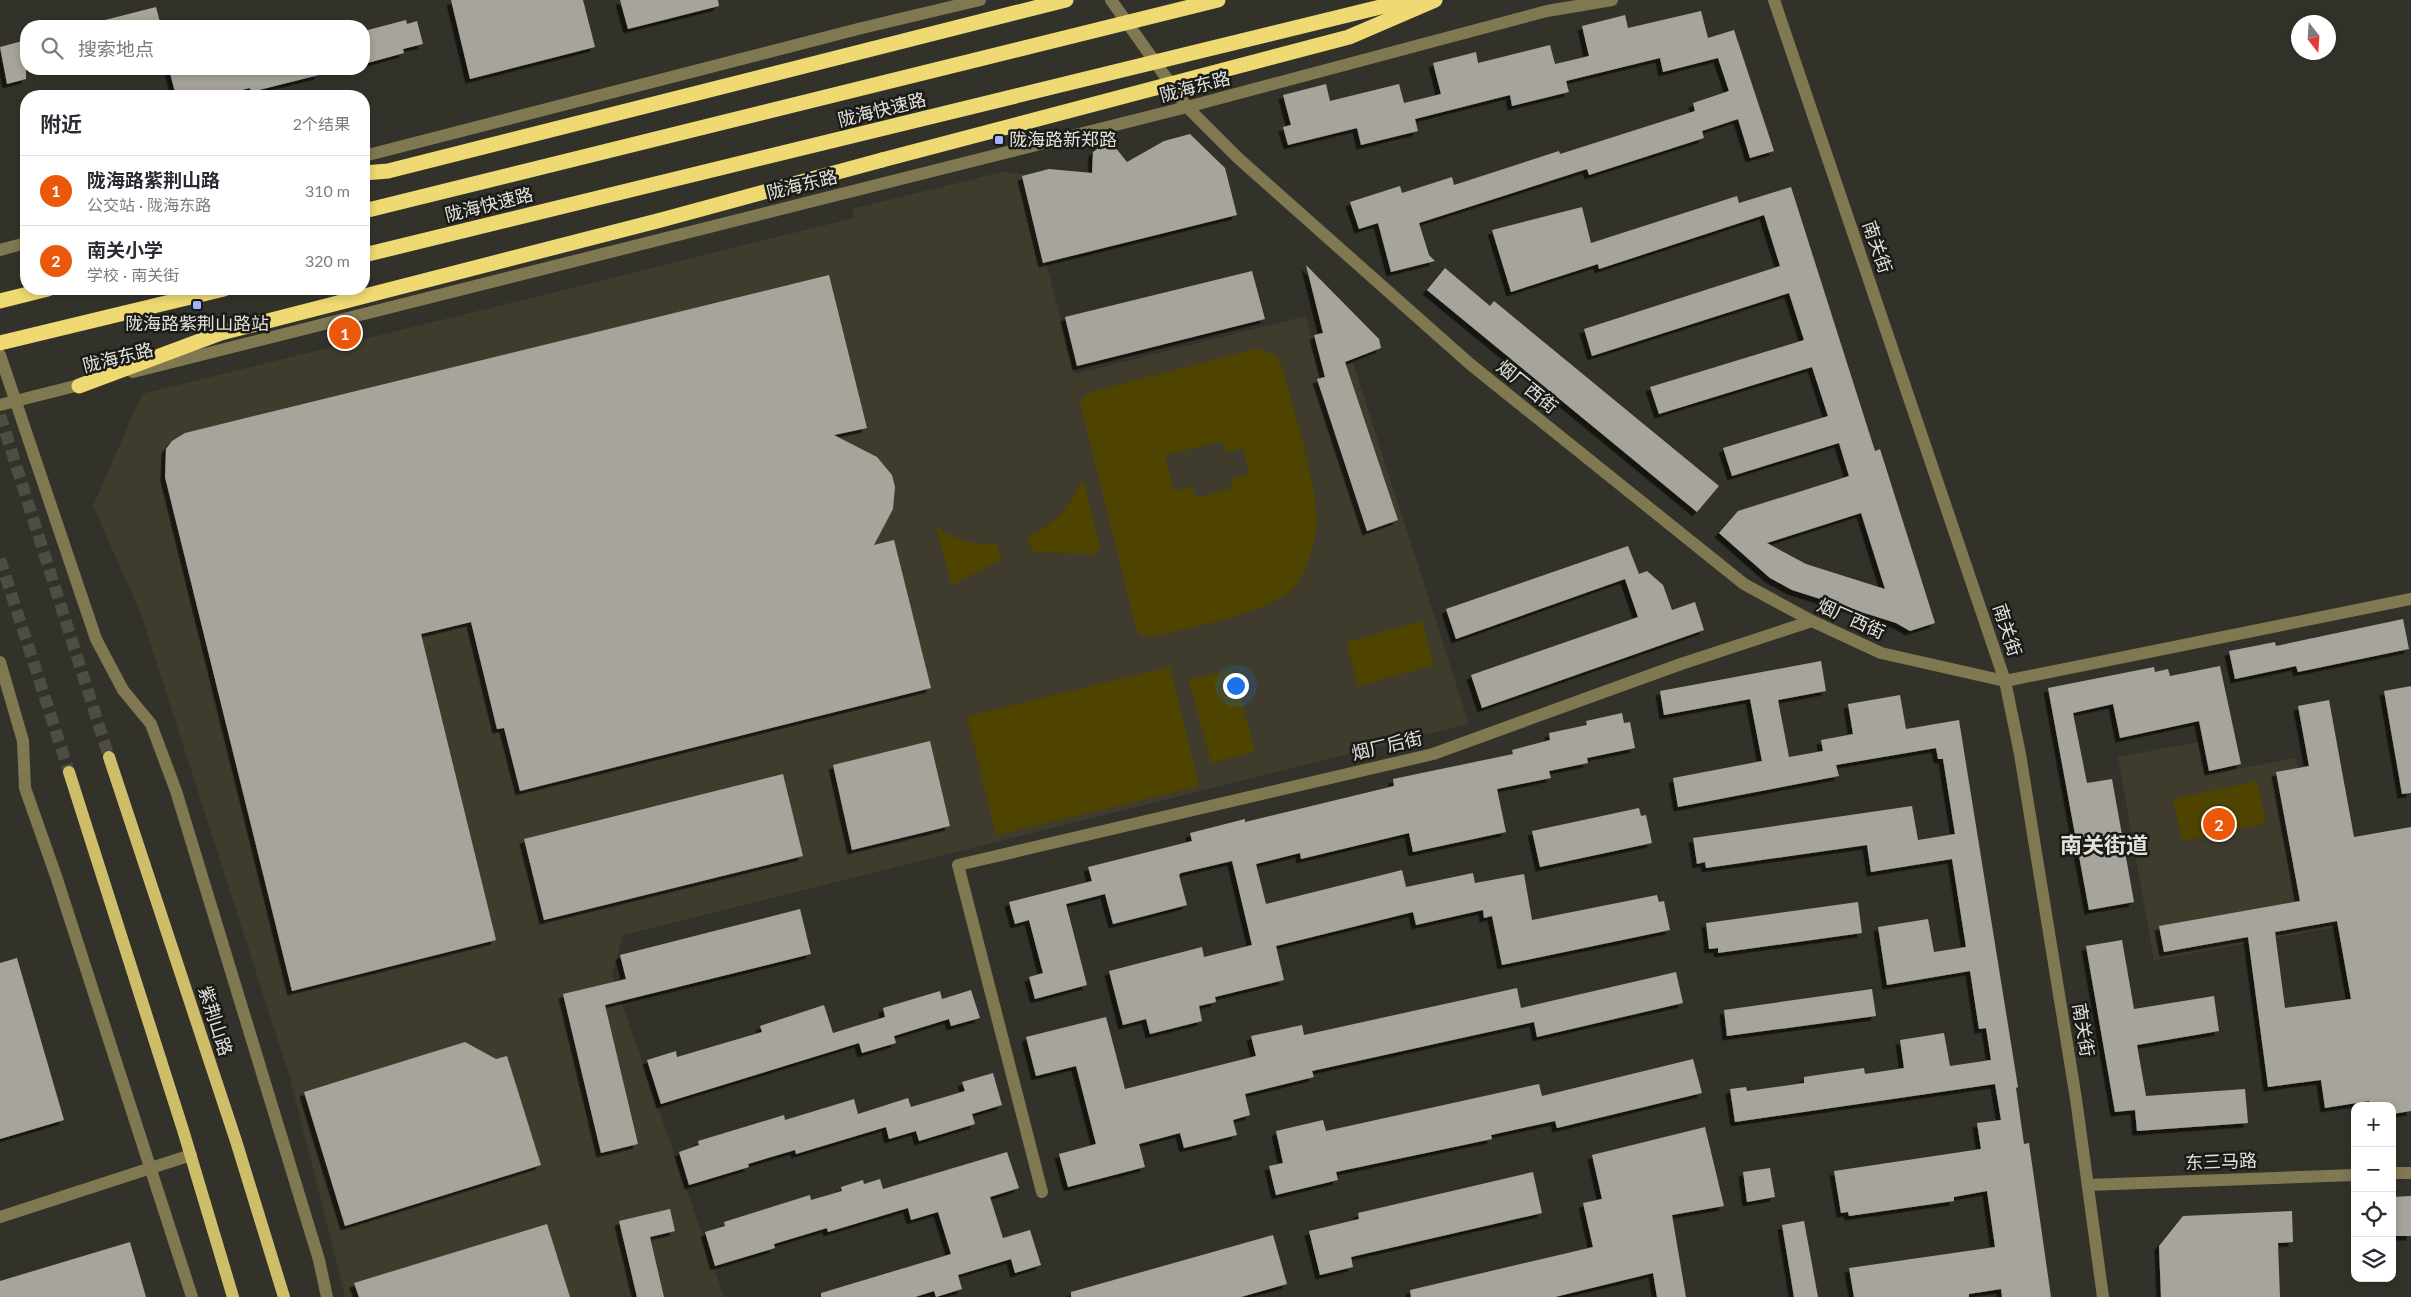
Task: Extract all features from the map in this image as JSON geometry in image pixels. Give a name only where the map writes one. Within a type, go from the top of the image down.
[{"type":"highway","points":[[370,172],[388,171],[1066,0]]},
{"type":"highway","name":"陇海快速路","points":[[370,210],[1218,0]]},
{"type":"highway","name":"陇海快速路","points":[[370,254],[1409,0]]},
{"type":"highway","points":[[370,295],[661,220],[1349,38],[1435,0]]},
{"type":"highway","points":[[0,300],[22,295]]},
{"type":"highway","points":[[0,343],[199,295]]},
{"type":"highway","points":[[79,386],[221,333],[369,295]]},
{"type":"main road","name":"紫荆山路","points":[[110,756],[236,1141],[284,1297]]},
{"type":"main road","points":[[69,772],[191,1155],[233,1297]]},
{"type":"street","points":[[370,154],[862,28],[980,0]]},
{"type":"street","name":"烟厂西街","points":[[1111,0],[1186,107],[1252,170],[1470,364],[1744,584],[1812,621],[1881,652],[2005,682]]},
{"type":"street","name":"陇海东路","points":[[0,405],[1186,107],[1547,11],[1612,0]]},
{"type":"street","name":"南关街","points":[[1774,0],[2005,682],[2020,754],[2088,1184],[2103,1297]]},
{"type":"street","points":[[0,250],[20,245]]},
{"type":"street","points":[[0,355],[96,639],[123,690],[152,724],[176,790],[319,1260],[327,1297]]},
{"type":"street","points":[[2005,682],[2411,599]]},
{"type":"street","name":"烟厂后街","points":[[1042,1192],[958,865],[1433,754],[1681,664],[1812,621]]},
{"type":"street","points":[[0,662],[23,741],[25,788],[57,878],[192,1297]]},
{"type":"street","points":[[0,1217],[191,1155]]},
{"type":"street","points":[[2396,1174],[2411,1173]]},
{"type":"street","name":"东三马路","points":[[2088,1184],[2351,1175]]},
{"type":"shaded area","points":[[1002,172],[1023,174],[1075,374],[1306,316],[1320,371],[1353,363],[1469,724],[623,935],[612,975],[724,1297],[345,1297],[290,1078],[141,614],[93,506],[142,394],[854,218],[852,209]]},
{"type":"shaded area","points":[[1256,349],[1275,354],[1281,363],[1301,436],[1314,492],[1316,510],[1315,532],[1310,557],[1299,580],[1292,589],[1269,604],[1219,621],[1151,637],[1143,636],[1137,631],[1080,402],[1090,392]],"holes":[[[1222,441],[1225,452],[1243,448],[1250,474],[1231,479],[1233,488],[1195,498],[1192,486],[1174,491],[1165,455]]]},
{"type":"shaded area","points":[[1084,482],[1100,548],[1095,554],[1032,552],[1028,537],[1060,515],[1080,483]]},
{"type":"shaded area","points":[[936,527],[965,541],[980,544],[997,544],[1001,560],[952,585]]},
{"type":"shaded area","points":[[1422,621],[1434,665],[1358,686],[1346,642]]},
{"type":"shaded area","points":[[1170,667],[1199,786],[996,835],[967,716]]},
{"type":"shaded area","points":[[1233,669],[1255,752],[1211,763],[1189,680]]},
{"type":"shaded area","points":[[2199,742],[2205,775],[2296,758],[2318,882],[2375,920],[2154,960],[2118,757]]},
{"type":"shaded area","points":[[2257,781],[2266,823],[2182,841],[2173,799]]},
{"type":"building","points":[[451,0],[583,0],[595,47],[470,79]]},
{"type":"building","points":[[620,0],[718,0],[719,6],[628,29]]},
{"type":"building","points":[[156,7],[159,20],[105,20]]},
{"type":"building","points":[[1701,11],[1708,38],[1734,30],[1774,151],[1750,158],[1738,119],[1702,131],[1704,138],[1589,175],[1587,169],[1419,223],[1429,255],[1435,261],[1391,272],[1378,223],[1359,229],[1350,202],[1400,186],[1402,193],[1452,177],[1454,185],[1559,151],[1560,154],[1695,111],[1693,103],[1729,91],[1718,58],[1663,72],[1660,58],[1566,81],[1569,92],[1512,106],[1510,95],[1415,119],[1418,131],[1361,145],[1357,128],[1288,145],[1283,127],[1291,125],[1283,95],[1326,84],[1330,101],[1399,84],[1404,103],[1441,94],[1433,63],[1476,52],[1478,63],[1550,45],[1555,64],[1589,56],[1582,26],[1625,15],[1628,28]]},
{"type":"building","points":[[406,20],[407,24],[417,21],[423,44],[403,49],[404,53],[370,62],[370,29]]},
{"type":"building","points":[[20,42],[20,75],[26,75],[26,79],[7,84],[0,47]]},
{"type":"building","points":[[171,75],[319,75],[259,90],[250,90],[250,88],[242,90],[174,90]]},
{"type":"building","points":[[1190,134],[1225,168],[1237,215],[1043,263],[1022,176],[1049,169],[1092,173],[1093,152],[1103,145],[1110,144],[1115,147],[1127,162],[1164,141]]},
{"type":"building","points":[[1791,187],[1875,451],[1880,449],[1935,623],[1910,631],[1896,623],[1792,590],[1770,578],[1719,533],[1738,511],[1849,476],[1839,443],[1732,476],[1723,448],[1828,416],[1812,367],[1659,414],[1650,387],[1804,340],[1789,293],[1592,356],[1584,329],[1780,266],[1764,215],[1599,269],[1598,264],[1511,292],[1492,230],[1582,207],[1591,243],[1737,196],[1739,203]],"holes":[[[1861,513],[1885,589],[1806,564],[1767,543]]]},
{"type":"building","points":[[1306,265],[1379,339],[1381,348],[1345,362],[1398,520],[1367,531],[1317,379],[1325,377],[1314,335],[1323,333]]},
{"type":"building","points":[[1445,268],[1490,306],[1494,301],[1719,486],[1697,512],[1427,290]]},
{"type":"building","points":[[1252,271],[1265,319],[1077,366],[1065,317]]},
{"type":"building","points":[[829,275],[867,428],[834,435],[877,457],[892,475],[895,487],[893,509],[874,545],[894,540],[931,688],[520,791],[504,728],[497,729],[471,622],[421,634],[496,940],[292,991],[165,477],[166,449],[172,441],[185,433]]},
{"type":"building","points":[[1628,546],[1639,574],[1647,571],[1663,585],[1672,610],[1695,602],[1704,630],[1482,708],[1471,675],[1638,617],[1625,579],[1456,639],[1446,609]]},
{"type":"building","points":[[2403,619],[2409,649],[2298,672],[2296,666],[2235,679],[2229,651],[2275,642],[2276,646]]},
{"type":"building","points":[[1821,661],[1826,691],[1778,700],[1789,757],[1823,751],[1821,740],[1853,734],[1848,704],[1900,695],[1906,729],[1959,720],[2018,1087],[2016,1088],[2024,1144],[2029,1143],[2051,1297],[2002,1297],[2001,1289],[1969,1294],[1969,1297],[1854,1297],[1849,1268],[1995,1247],[1987,1191],[1954,1197],[1954,1201],[1849,1216],[1848,1212],[1841,1213],[1834,1171],[1981,1149],[1977,1123],[2001,1120],[1995,1084],[1735,1122],[1730,1089],[1746,1087],[1747,1091],[1804,1083],[1804,1077],[1864,1068],[1865,1074],[1904,1068],[1900,1040],[1944,1033],[1950,1066],[1991,1060],[1986,1028],[1979,1029],[1970,971],[1887,985],[1878,927],[1928,919],[1934,952],[1966,947],[1952,859],[1871,872],[1867,845],[1706,868],[1705,862],[1697,864],[1693,838],[1912,806],[1918,840],[1955,834],[1943,759],[1938,759],[1936,748],[1836,765],[1839,776],[1678,807],[1673,778],[1762,761],[1750,699],[1664,715],[1660,691]]},
{"type":"building","points":[[2220,666],[2241,764],[2209,771],[2199,721],[2120,738],[2113,704],[2073,713],[2087,783],[2112,779],[2134,902],[2089,910],[2048,688],[2154,667],[2155,672],[2168,669],[2170,676]]},
{"type":"building","points":[[2411,686],[2411,793],[2402,794],[2384,691]]},
{"type":"building","points":[[2329,700],[2354,837],[2411,827],[2411,1111],[2396,1113],[2396,1102],[2369,1101],[2351,1102],[2351,1104],[2325,1108],[2321,1080],[2268,1087],[2248,937],[2164,952],[2159,926],[2300,901],[2276,772],[2309,766],[2298,706]],"holes":[[[2337,921],[2351,999],[2285,1008],[2275,932]]]},
{"type":"building","points":[[1622,713],[1624,723],[1630,722],[1635,748],[1587,758],[1588,763],[1549,771],[1551,778],[1497,789],[1506,832],[1413,852],[1409,833],[1301,859],[1300,853],[1256,864],[1266,904],[1402,870],[1406,887],[1473,873],[1475,883],[1524,874],[1532,920],[1657,895],[1659,902],[1664,901],[1670,930],[1502,965],[1492,916],[1484,918],[1483,910],[1416,925],[1413,912],[1276,946],[1284,980],[1215,997],[1216,1002],[1199,1006],[1202,1021],[1150,1034],[1146,1019],[1123,1025],[1109,971],[1202,947],[1204,957],[1252,945],[1232,861],[1181,873],[1179,875],[1187,905],[1141,917],[1113,924],[1105,894],[1066,904],[1087,985],[1035,999],[1029,977],[1043,973],[1029,920],[1015,924],[1009,902],[1092,881],[1088,867],[1192,841],[1190,833],[1245,819],[1245,822],[1394,786],[1393,779],[1513,754],[1512,750],[1550,740],[1549,733],[1587,725],[1586,721]]},
{"type":"building","points":[[930,741],[950,826],[852,850],[833,765]]},
{"type":"building","points":[[783,774],[803,856],[544,920],[524,839]]},
{"type":"building","points":[[1639,808],[1641,816],[1646,815],[1652,843],[1540,867],[1532,831]]},
{"type":"building","points":[[1858,902],[1862,933],[1718,953],[1718,948],[1709,949],[1706,923]]},
{"type":"building","points":[[800,909],[811,954],[605,1005],[638,1144],[601,1153],[563,994],[626,979],[620,955]]},
{"type":"building","points":[[2122,940],[2134,1009],[2214,996],[2219,1031],[2137,1045],[2146,1096],[2245,1089],[2248,1123],[2137,1131],[2135,1110],[2115,1112],[2086,946]]},
{"type":"building","points":[[17,958],[64,1120],[0,1139],[0,963]]},
{"type":"building","points":[[1676,972],[1683,1003],[1537,1037],[1534,1022],[1312,1071],[1314,1077],[1245,1094],[1250,1115],[1233,1120],[1237,1135],[1184,1148],[1180,1133],[1139,1144],[1145,1167],[1068,1187],[1059,1154],[1096,1144],[1076,1066],[1036,1076],[1026,1037],[1106,1017],[1125,1089],[1256,1056],[1251,1036],[1302,1025],[1304,1035],[1517,988],[1521,1008]]},
{"type":"building","points":[[1872,989],[1876,1016],[1727,1036],[1724,1010]]},
{"type":"building","points":[[971,990],[980,1018],[951,1026],[949,1019],[894,1036],[896,1043],[862,1053],[859,1043],[661,1104],[647,1060],[676,1051],[677,1057],[762,1032],[760,1026],[824,1005],[833,1033],[885,1017],[883,1008],[940,991],[942,999]]},
{"type":"building","points":[[465,1042],[496,1059],[507,1056],[541,1165],[345,1226],[304,1092]]},
{"type":"building","points":[[1693,1059],[1702,1093],[1557,1128],[1555,1121],[1491,1135],[1492,1139],[1336,1172],[1338,1180],[1276,1195],[1269,1166],[1283,1163],[1276,1131],[1323,1120],[1326,1131],[1539,1084],[1542,1096]]},
{"type":"building","points":[[993,1073],[1002,1105],[972,1114],[975,1124],[919,1141],[916,1131],[889,1139],[886,1127],[796,1154],[795,1150],[748,1164],[749,1167],[689,1185],[679,1152],[699,1145],[698,1141],[784,1115],[785,1120],[854,1099],[858,1114],[908,1098],[911,1107],[965,1091],[962,1082]]},
{"type":"building","points":[[1705,1127],[1724,1206],[1672,1215],[1686,1297],[1657,1297],[1653,1273],[1555,1297],[1411,1297],[1410,1290],[1593,1247],[1583,1203],[1602,1199],[1592,1155]]},
{"type":"building","points":[[1007,1152],[1019,1188],[990,1197],[1003,1238],[1030,1230],[1041,1265],[1015,1273],[1011,1259],[958,1275],[962,1289],[936,1297],[934,1291],[915,1297],[821,1297],[821,1293],[951,1254],[938,1212],[911,1220],[908,1208],[828,1232],[827,1228],[774,1244],[775,1248],[715,1266],[705,1232],[725,1226],[724,1222],[810,1195],[811,1200],[842,1191],[841,1187],[863,1180],[864,1184],[880,1179],[883,1189]]},
{"type":"building","points":[[1770,1168],[1775,1197],[1747,1202],[1743,1172]]},
{"type":"building","points":[[1533,1172],[1542,1213],[1351,1257],[1353,1267],[1320,1275],[1309,1231],[1359,1219],[1358,1213]]},
{"type":"building","points":[[2411,1196],[2411,1236],[2396,1236],[2396,1197]]},
{"type":"building","points":[[670,1209],[675,1231],[650,1237],[664,1297],[637,1297],[619,1221]]},
{"type":"building","points":[[2292,1211],[2293,1242],[2278,1243],[2280,1297],[2161,1297],[2159,1246],[2183,1216]]},
{"type":"building","points":[[1804,1221],[1818,1297],[1794,1297],[1782,1225]]},
{"type":"building","points":[[547,1224],[570,1297],[359,1297],[354,1283]]},
{"type":"building","points":[[1273,1235],[1287,1284],[1241,1297],[1071,1297],[1071,1292]]},
{"type":"building","points":[[130,1242],[146,1297],[0,1297],[0,1281]]},
{"type":"tunnel","points":[[0,415],[109,757]]},
{"type":"tunnel","points":[[0,559],[69,772]]},
{"type":"place","name":"陇海路新郑路","points":[[999,140]]},
{"type":"place","name":"陇海路紫荆山路站","points":[[197,305]]},
{"type":"place","name":"陇海路紫荆山路","points":[[345,333]]},
{"type":"place","name":"南关小学","points":[[2219,824]]},
{"type":"district","name":"南关街道","points":[[2104,845]]}]
